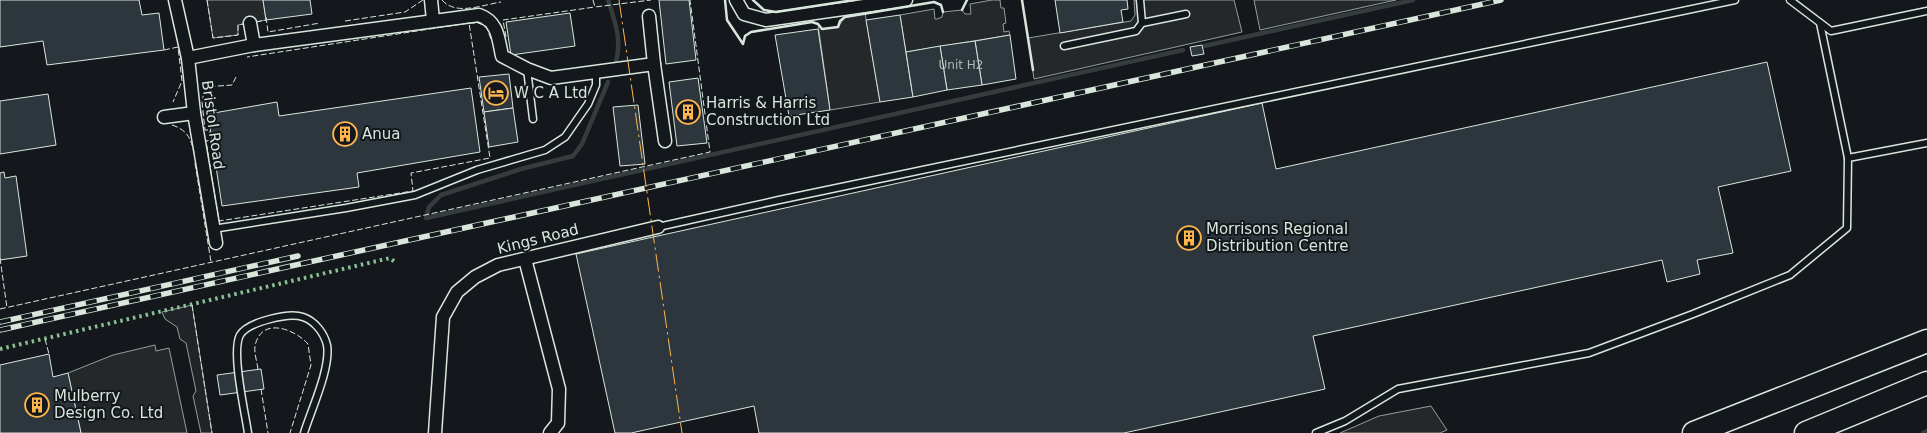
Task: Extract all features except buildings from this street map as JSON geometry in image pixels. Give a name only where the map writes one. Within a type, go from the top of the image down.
[{"type":"highway","points":[[1694,433],[1927,341]]},
{"type":"highway","points":[[1806,433],[1927,384]]},
{"type":"street","points":[[431,0],[433,20]]},
{"type":"street","points":[[736,0],[744,14],[766,20],[906,0]]},
{"type":"street","name":"Bristol Road","points":[[178,4],[216,243]]},
{"type":"street","points":[[188,58],[254,46],[478,15],[489,19],[496,32],[502,56],[527,69],[551,78],[654,64]]},
{"type":"street","points":[[649,16],[665,141]]},
{"type":"street","points":[[250,23],[254,46]]},
{"type":"street","points":[[164,117],[194,113]]},
{"type":"street","name":"Kings Road","points":[[436,433],[443,317],[457,292],[475,277],[498,264],[658,227]]},
{"type":"street","points":[[525,259],[559,389],[558,423],[550,433]]},
{"type":"lane","points":[[1140,0],[1142,23]]},
{"type":"lane","points":[[658,227],[788,198],[1735,0]]},
{"type":"lane","points":[[1790,0],[1831,31],[1927,11]]},
{"type":"lane","points":[[1064,46],[1132,33],[1142,23],[1186,14]]},
{"type":"lane","points":[[1316,433],[1344,421],[1398,389],[1589,353],[1790,275],[1847,228],[1848,158],[1820,23]]},
{"type":"lane","points":[[527,69],[533,119]]},
{"type":"lane","points":[[213,229],[414,195],[477,170],[545,150],[565,137],[588,104],[596,85],[596,72]]},
{"type":"lane","points":[[1848,158],[1927,143]]},
{"type":"lane","points":[[248,433],[236,350],[240,335],[249,326],[281,316],[302,316],[315,324],[323,334],[327,346],[326,366],[304,433]]},
{"type":"shaded area","points":[[207,0],[263,0],[266,20],[238,25],[238,35],[213,38]]},
{"type":"shaded area","points":[[1000,0],[1001,8],[1004,8],[1006,23],[1003,24],[1004,32],[1009,31],[1010,35],[906,52],[900,15],[934,9],[935,19],[942,17],[943,12],[962,10],[965,14],[971,14],[970,4]]},
{"type":"shaded area","points":[[1134,0],[1234,0],[1242,32],[1034,79],[1028,38],[1131,21],[1135,15]]},
{"type":"shaded area","points":[[1254,0],[1396,0],[1260,30]]},
{"type":"shaded area","points":[[865,13],[880,102],[830,110],[818,24],[822,29],[838,27],[845,17]]},
{"type":"shaded area","points":[[192,305],[212,433],[201,433],[193,396],[196,391],[186,343],[180,339],[177,327],[165,319],[162,312]]},
{"type":"shaded area","points":[[155,345],[156,351],[169,348],[187,433],[81,433],[68,373],[113,355]]},
{"type":"shaded area","points":[[1431,406],[1447,430],[1440,433],[1340,433],[1379,416]]},
{"type":"waterway","points":[[608,0],[618,38],[616,62]]},
{"type":"waterway","points":[[1204,46],[1413,0]]},
{"type":"waterway","points":[[608,82],[582,144],[573,156],[521,169],[441,195],[429,207],[426,218],[1183,50]]},
{"type":"waterway","points":[[1923,433],[1927,431]]},
{"type":"railway","points":[[0,330],[1501,0]]},
{"type":"railway","points":[[0,322],[298,256]]},
{"type":"hedge","points":[[0,349],[390,258],[395,262]]},
{"type":"fence","points":[[207,0],[213,38],[238,35],[238,25],[243,24]]},
{"type":"fence","points":[[345,21],[405,12],[423,0]]},
{"type":"fence","points":[[442,0],[448,5],[462,8],[501,2]]},
{"type":"fence","points":[[593,0],[595,7],[651,0]]},
{"type":"fence","points":[[0,309],[710,152],[690,0]]},
{"type":"fence","points":[[506,37],[503,20],[595,7]]},
{"type":"fence","points":[[266,17],[268,32],[320,23]]},
{"type":"fence","points":[[256,22],[266,20]]},
{"type":"fence","points":[[469,23],[478,23],[486,26],[491,39]]},
{"type":"fence","points":[[236,77],[232,85],[205,87],[202,102],[205,130],[209,130],[211,140],[206,141],[219,221],[413,191],[411,173],[490,158],[469,23],[247,57]]},
{"type":"fence","points":[[164,50],[178,47],[182,81],[173,102]]},
{"type":"fence","points":[[172,125],[188,135],[194,153]]},
{"type":"fence","points":[[195,163],[211,262]]},
{"type":"fence","points":[[0,258],[7,308]]},
{"type":"fence","points":[[192,305],[212,433]]},
{"type":"fence","points":[[258,369],[255,346],[258,337],[264,331],[271,328],[287,330],[308,344],[311,365],[290,433]]},
{"type":"fence","points":[[45,339],[49,354]]},
{"type":"fence","points":[[261,389],[268,433]]},
{"type":"wall","points":[[725,0],[727,20],[743,44],[745,36],[751,32],[812,22],[818,24],[822,29],[838,27],[840,21],[845,17],[934,2],[941,5],[943,12]]},
{"type":"wall","points":[[753,0],[764,10],[776,12],[854,0]]},
{"type":"wall","points":[[962,10],[967,0]]},
{"type":"wall","points":[[1022,0],[1033,70]]},
{"type":"power","points":[[619,0],[682,433]]},
{"type":"place","name":"W C A Ltd","points":[[496,93]]},
{"type":"place","name":"Harris & Harris Construction Ltd","points":[[688,112]]},
{"type":"place","name":"Anua","points":[[345,134]]},
{"type":"place","name":"Morrisons Regional Distribution Centre","points":[[1189,238]]},
{"type":"place","name":"Mulberry Design Co. Ltd","points":[[37,405]]}]
